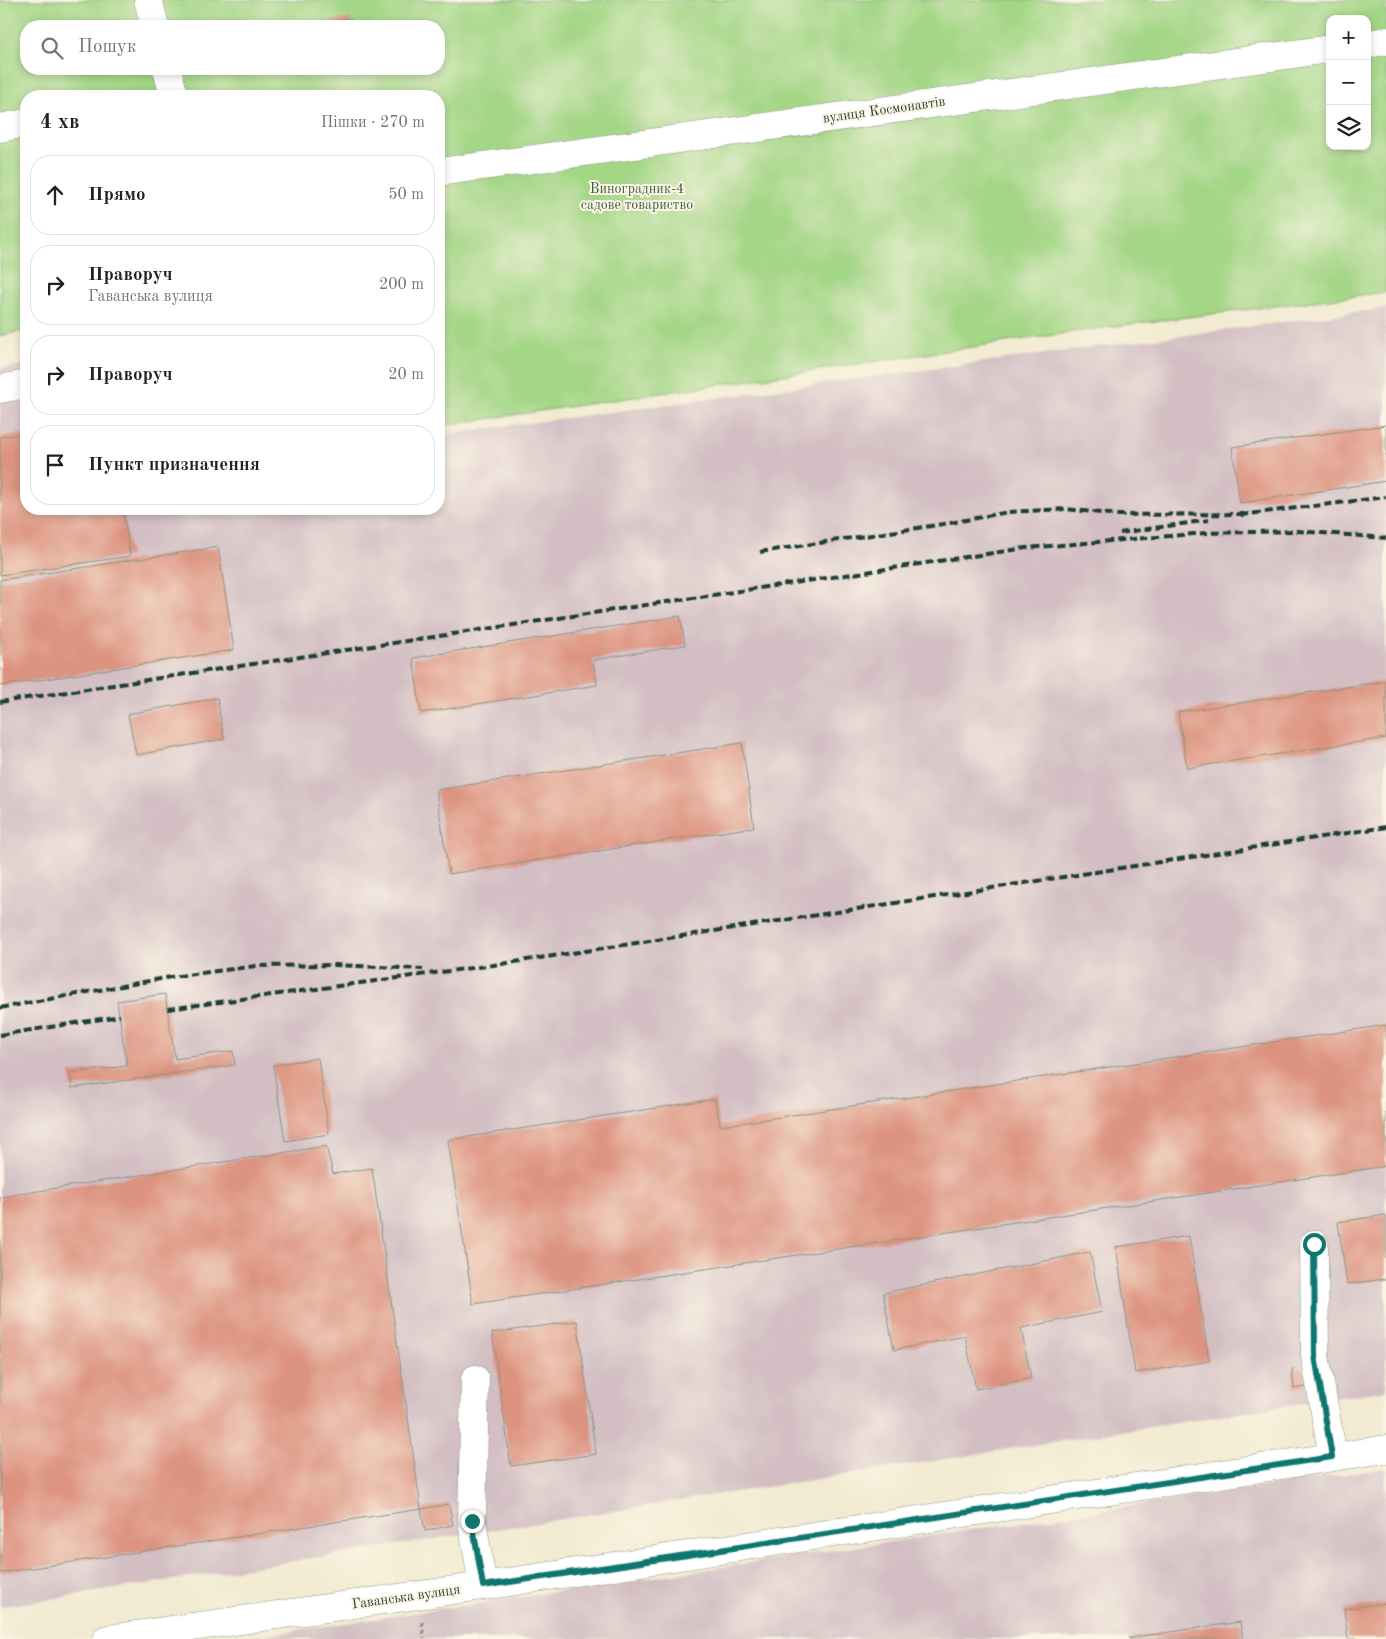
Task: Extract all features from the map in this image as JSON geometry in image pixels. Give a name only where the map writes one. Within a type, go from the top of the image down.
[{"type":"street","points":[[148,0],[153,20]]},
{"type":"street","points":[[1371,43],[1386,41]]},
{"type":"street","name":"вулиця Космонавтів","points":[[445,171],[1326,50]]},
{"type":"street","points":[[0,128],[20,124]]},
{"type":"street","points":[[0,389],[20,385]]},
{"type":"street","points":[[1314,1244],[1315,1356],[1332,1457]]},
{"type":"street","points":[[475,1379],[472,1521],[483,1586]]},
{"type":"street","name":"Гаванська вулиця","points":[[107,1639],[483,1586],[1386,1449]]},
{"type":"shaded area","points":[[1386,308],[1386,1390],[0,1607],[0,369],[20,365],[20,515],[445,515],[445,434]]},
{"type":"shaded area","points":[[1386,1468],[1386,1639],[239,1639]]},
{"type":"green space","name":"Виноградник-4 садове товариство","points":[[0,0],[1386,0],[1386,292],[1101,328],[445,425],[445,90],[20,90],[20,331],[0,336]]},
{"type":"building","points":[[1386,425],[1386,481],[1240,503],[1232,447]]},
{"type":"building","points":[[20,434],[20,515],[124,515],[130,556],[0,575],[0,437]]},
{"type":"building","points":[[218,547],[234,650],[0,686],[0,580]]},
{"type":"building","points":[[680,616],[685,645],[593,660],[597,685],[421,713],[413,658]]},
{"type":"building","points":[[1386,681],[1386,738],[1187,768],[1178,712]]},
{"type":"building","points":[[217,698],[224,739],[136,755],[128,714]]},
{"type":"building","points":[[742,743],[754,827],[449,874],[436,790]]},
{"type":"building","points":[[165,994],[175,1059],[233,1051],[235,1065],[72,1088],[70,1073],[127,1066],[117,1001]]},
{"type":"building","points":[[1386,1025],[1386,1166],[473,1304],[448,1140],[715,1099],[720,1126]]},
{"type":"building","points":[[318,1058],[329,1134],[285,1141],[273,1065]]},
{"type":"building","points":[[326,1146],[333,1174],[372,1168],[421,1509],[0,1573],[0,1197]]},
{"type":"building","points":[[1386,1215],[1386,1279],[1347,1284],[1338,1222]]},
{"type":"building","points":[[1189,1236],[1209,1361],[1135,1373],[1116,1247]]},
{"type":"building","points":[[1090,1252],[1102,1312],[1021,1328],[1031,1378],[976,1389],[965,1336],[894,1350],[883,1293]]},
{"type":"building","points":[[577,1321],[596,1454],[511,1466],[492,1333]]},
{"type":"building","points":[[1304,1368],[1306,1387],[1294,1389],[1292,1369]]},
{"type":"building","points":[[449,1504],[453,1525],[425,1531],[421,1509]]},
{"type":"building","points":[[1386,1603],[1386,1639],[1348,1639],[1344,1609]]},
{"type":"building","points":[[1240,1622],[1243,1639],[1128,1638]]},
{"type":"railway","points":[[1241,515],[1386,497]]},
{"type":"railway","points":[[760,552],[950,523],[1008,512],[1066,509],[1118,515],[1247,514]]},
{"type":"railway","points":[[1120,533],[1209,520]]},
{"type":"railway","points":[[0,702],[1026,548],[1206,533],[1297,531],[1386,538]]},
{"type":"railway","points":[[168,1009],[501,964],[1386,827]]},
{"type":"railway","points":[[0,1008],[171,977],[256,966],[335,965],[423,969]]},
{"type":"railway","points":[[0,1035],[120,1016]]},
{"type":"route","points":[[472,1521],[483,1586],[1332,1457],[1315,1356],[1314,1244]]}]
